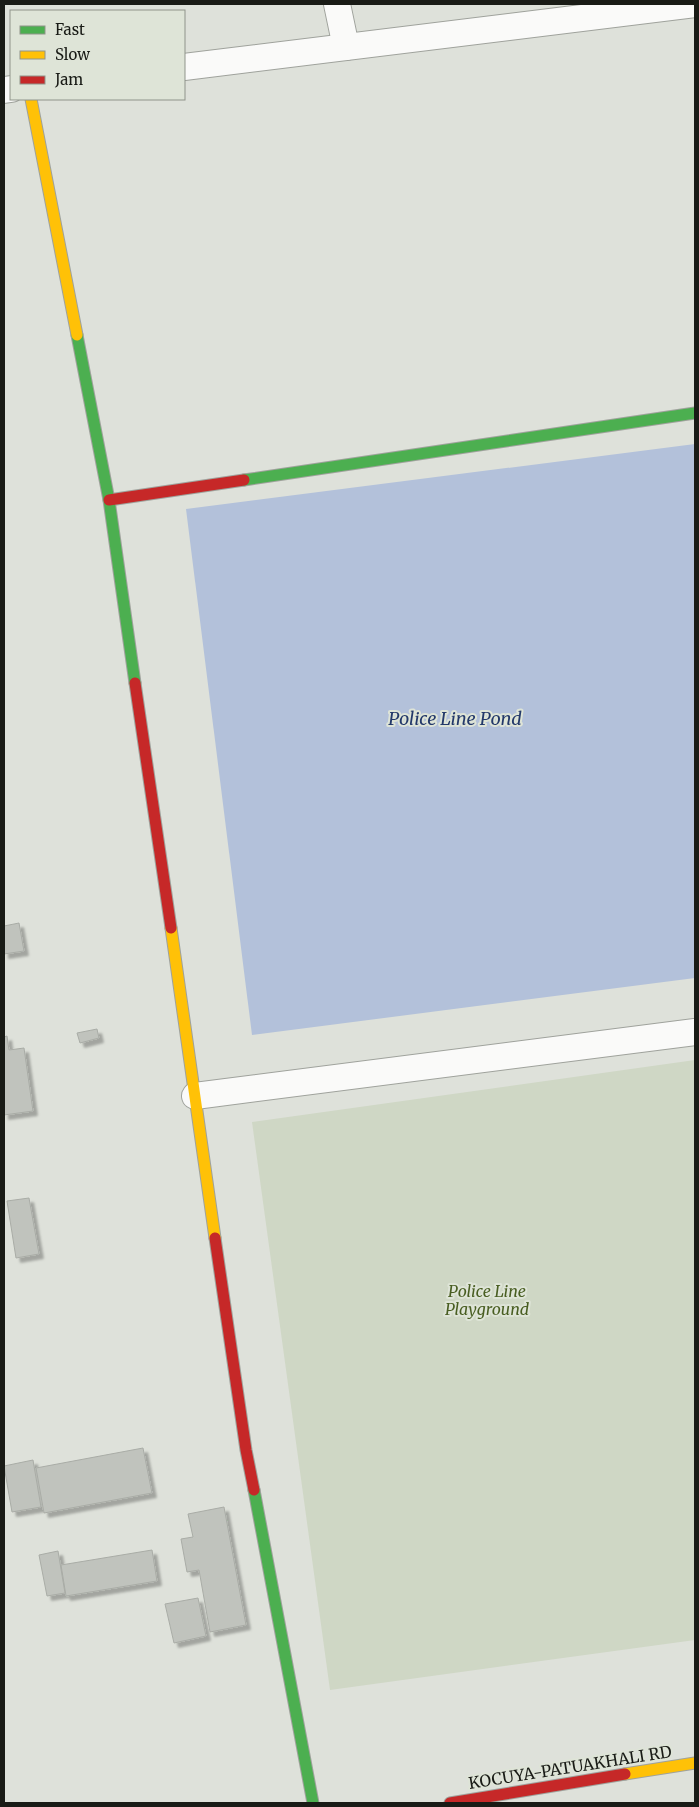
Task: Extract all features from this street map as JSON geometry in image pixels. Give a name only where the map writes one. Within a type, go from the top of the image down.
[{"type":"street","points":[[337,4],[346,47]]},
{"type":"street","points":[[185,67],[695,4]]},
{"type":"street","points":[[31,100],[108,500],[246,1450],[313,1803]]},
{"type":"street","points":[[108,500],[695,412]]},
{"type":"street","points":[[195,1096],[695,1032]]},
{"type":"street","name":"KOCUYA-PATUAKHALI RD","points":[[450,1803],[695,1763]]},
{"type":"green space","name":"Police Line Playground","points":[[695,1060],[695,1640],[330,1690],[252,1122]]},
{"type":"water","name":"Police Line Pond","points":[[695,444],[695,978],[252,1035],[186,509]]},
{"type":"building","points":[[19,923],[24,951],[4,954],[4,926]]},
{"type":"building","points":[[97,1029],[99,1038],[80,1043],[77,1033]]},
{"type":"building","points":[[7,1036],[9,1050],[24,1048],[33,1111],[4,1115],[4,1037]]},
{"type":"building","points":[[29,1198],[39,1254],[16,1258],[7,1201]]},
{"type":"building","points":[[143,1448],[152,1493],[44,1513],[36,1468]]},
{"type":"building","points":[[33,1460],[41,1507],[12,1512],[4,1466]]},
{"type":"building","points":[[224,1507],[246,1625],[210,1632],[199,1570],[187,1572],[181,1539],[193,1537],[188,1514]]},
{"type":"building","points":[[152,1550],[157,1581],[66,1596],[61,1565]]},
{"type":"building","points":[[58,1551],[65,1593],[47,1596],[39,1555]]},
{"type":"building","points":[[198,1598],[206,1636],[174,1643],[165,1604]]},
{"type":"traffic: fast","points":[[77,335],[109,500],[135,683]]},
{"type":"traffic: fast","points":[[244,480],[695,413]]},
{"type":"traffic: fast","points":[[254,1490],[313,1803]]},
{"type":"traffic: slow","points":[[31,100],[77,335]]},
{"type":"traffic: slow","points":[[171,928],[215,1238]]},
{"type":"traffic: slow","points":[[625,1774],[695,1763]]},
{"type":"traffic: jam","points":[[109,500],[244,480]]},
{"type":"traffic: jam","points":[[135,683],[171,928]]},
{"type":"traffic: jam","points":[[215,1238],[246,1450],[254,1490]]},
{"type":"traffic: jam","points":[[450,1803],[625,1774]]}]
